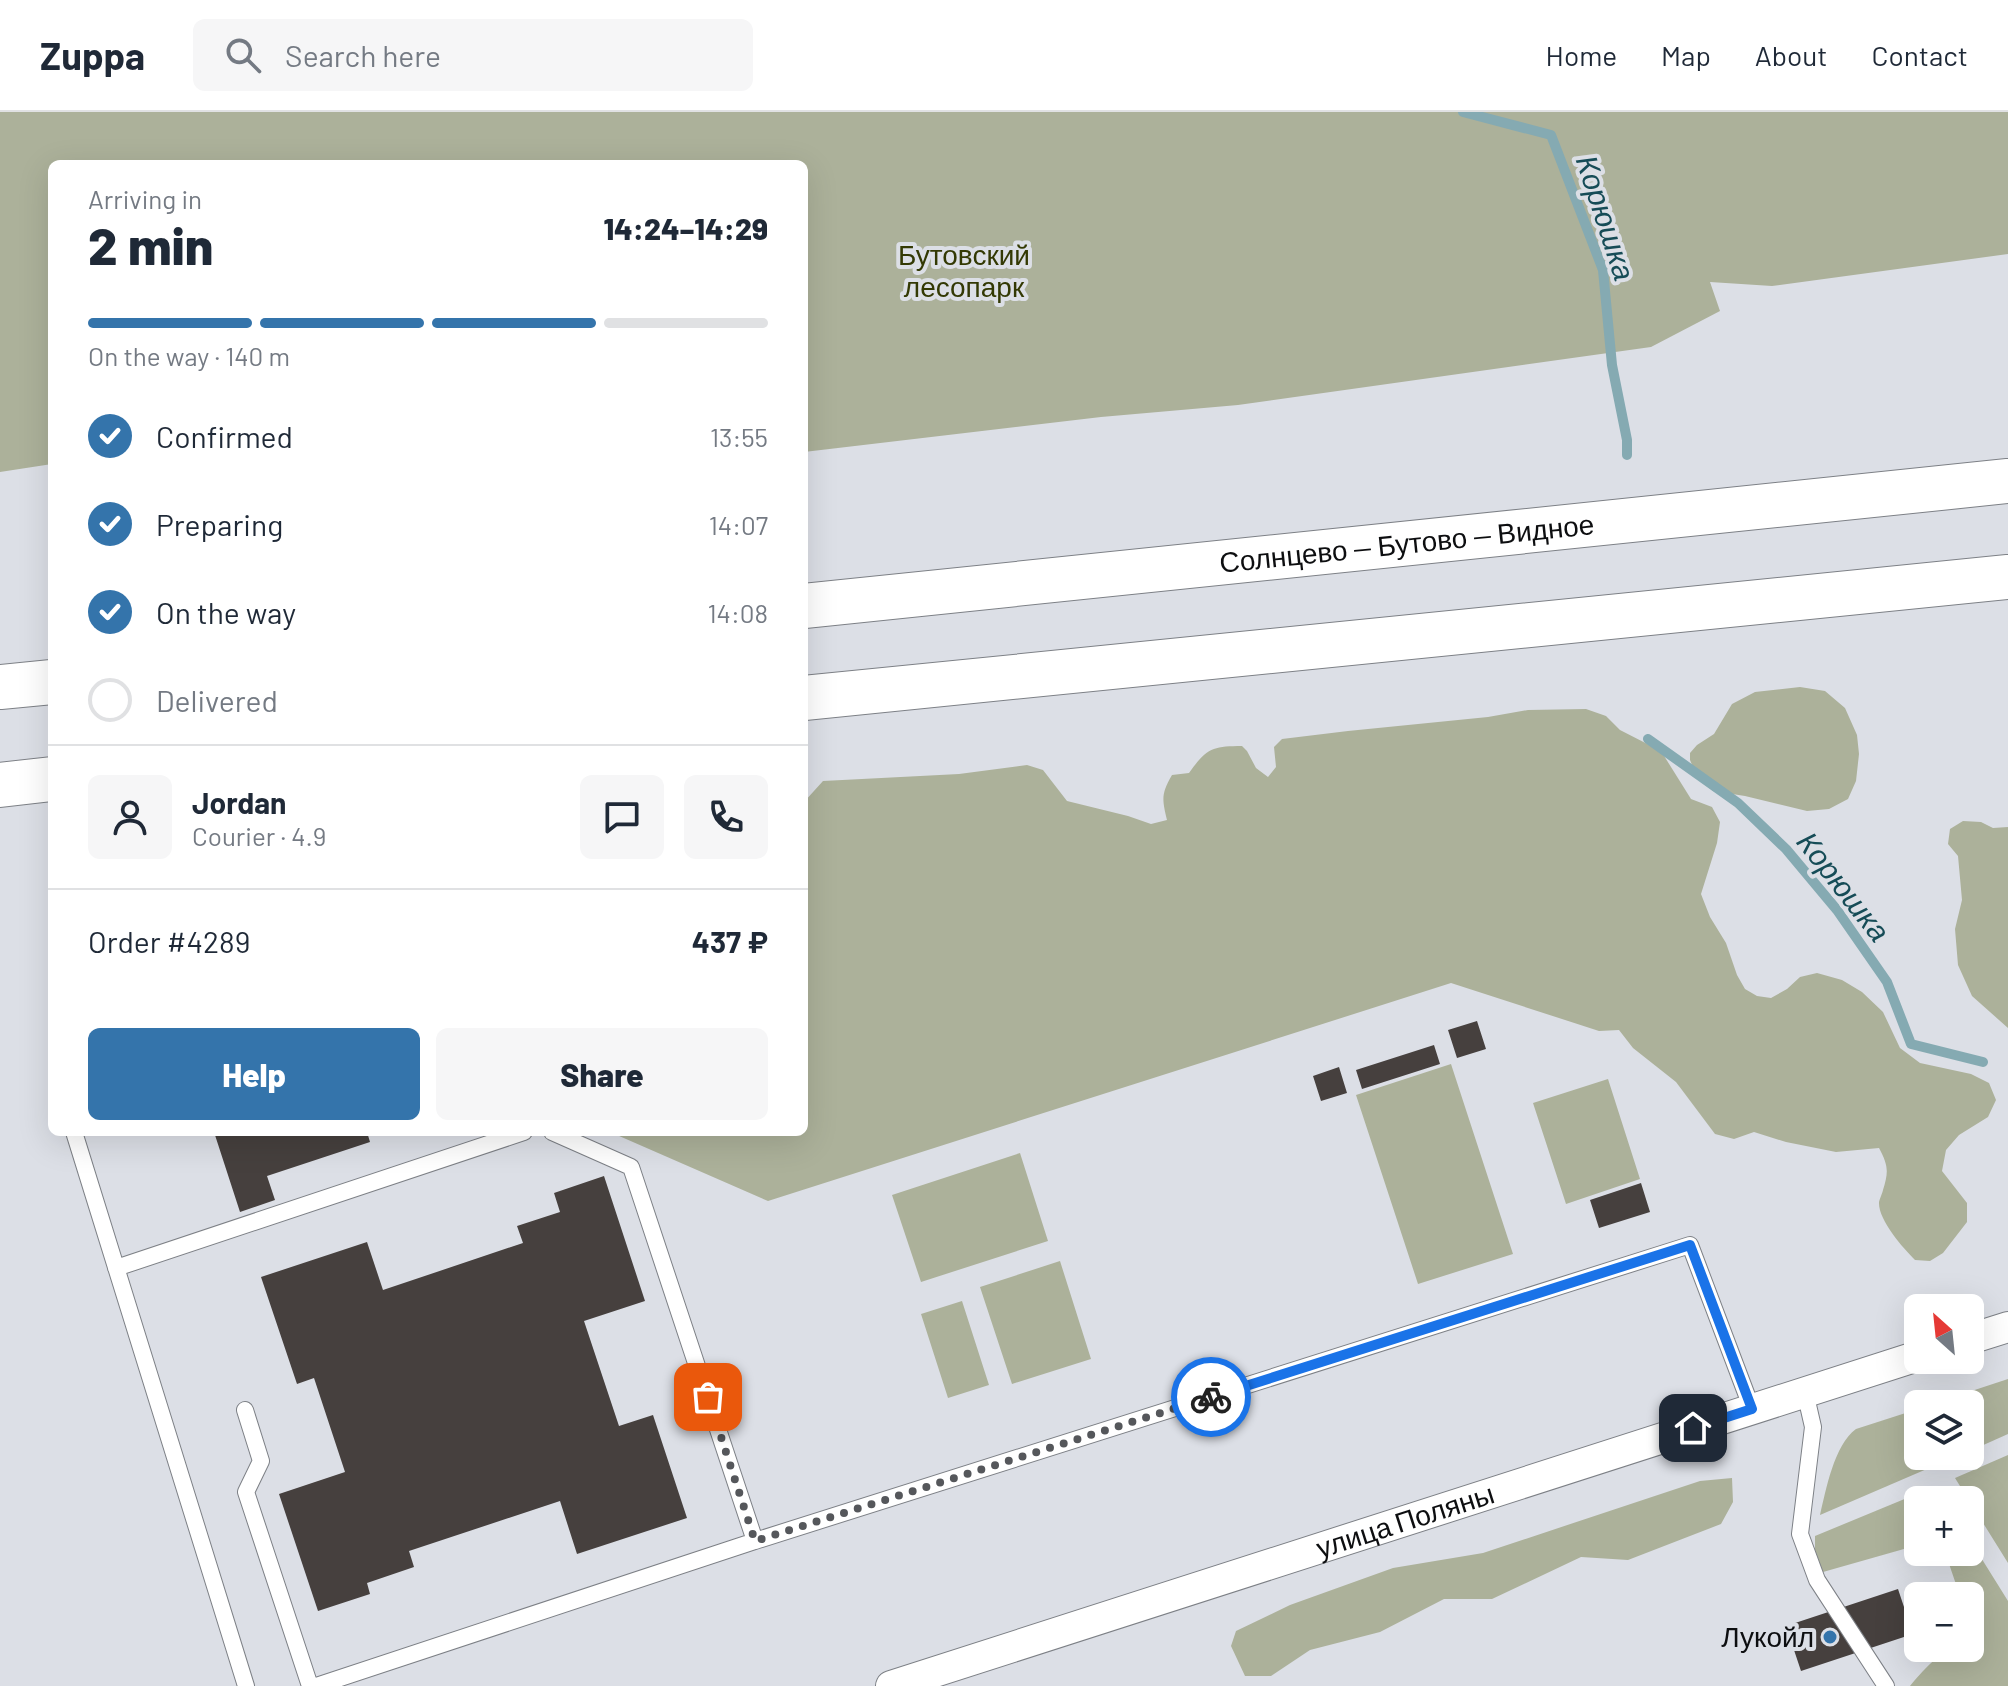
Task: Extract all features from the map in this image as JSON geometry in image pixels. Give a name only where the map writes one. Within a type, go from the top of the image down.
[{"type":"main road","name":"Солнцево — Бутово — Видное","points":[[808,606],[2008,481]]},
{"type":"main road","points":[[808,698],[2008,577]]},
{"type":"main road","points":[[0,687],[48,682]]},
{"type":"main road","points":[[0,785],[48,779]]},
{"type":"street","points":[[1984,1335],[2008,1327]]},
{"type":"street","name":"улица Поляны","points":[[891,1686],[1904,1360]]},
{"type":"lane","points":[[75,1136],[246,1686]]},
{"type":"lane","points":[[116,1268],[512,1136]]},
{"type":"lane","points":[[561,1136],[631,1167],[755,1541]]},
{"type":"lane","points":[[316,1686],[755,1541],[1690,1245],[1752,1409]]},
{"type":"lane","points":[[1805,1392],[1813,1427],[1800,1534],[1817,1580],[1886,1686]]},
{"type":"lane","points":[[245,1410],[261,1461],[246,1492],[310,1686]]},
{"type":"green space","name":"Бутовский лесопарк","points":[[0,112],[2008,112],[2008,254],[1772,286],[1710,282],[1720,311],[1651,347],[1238,405],[1101,417],[808,452],[808,160],[48,160],[48,465],[0,472]]},
{"type":"green space","points":[[1800,687],[1825,691],[1845,708],[1857,735],[1859,754],[1856,781],[1848,799],[1829,809],[1807,811],[1713,791],[1698,779],[1690,753],[1714,734],[1732,704],[1755,692]]},
{"type":"green space","points":[[1586,709],[1606,716],[1620,730],[1661,751],[1691,799],[1712,807],[1720,822],[1717,843],[1701,894],[1745,989],[1757,996],[1771,998],[1800,977],[1817,973],[1842,980],[1862,992],[1883,1012],[1900,1048],[1920,1063],[1971,1074],[1989,1083],[1996,1100],[1988,1117],[1959,1135],[1946,1150],[1942,1171],[1967,1203],[1967,1222],[1943,1253],[1930,1261],[1915,1260],[1887,1225],[1879,1202],[1887,1168],[1879,1148],[1836,1152],[1754,1132],[1734,1139],[1715,1134],[1676,1082],[1633,1048],[1619,1030],[1599,1031],[1451,983],[768,1201],[619,1136],[808,1136],[808,798],[823,781],[959,774],[1027,765],[1043,770],[1067,801],[1151,824],[1167,820],[1164,797],[1172,775],[1189,773],[1205,754],[1217,748],[1242,746],[1256,768],[1268,777],[1276,767],[1274,747],[1282,739],[1528,710]]},
{"type":"green space","points":[[1963,821],[1981,822],[1993,828],[2008,827],[2008,1028],[1972,996],[1958,965],[1955,929],[1962,900],[1958,856],[1948,844],[1950,829]]},
{"type":"green space","points":[[1451,1064],[1513,1254],[1418,1284],[1356,1095]]},
{"type":"green space","points":[[1608,1079],[1640,1179],[1566,1204],[1533,1103]]},
{"type":"green space","points":[[1020,1153],[1048,1241],[921,1282],[892,1195]]},
{"type":"green space","points":[[1060,1261],[1091,1359],[1012,1384],[980,1287]]},
{"type":"green space","points":[[962,1301],[989,1385],[948,1398],[921,1314]]},
{"type":"green space","points":[[2008,1379],[2008,1434],[1984,1445],[1984,1390],[1975,1390]]},
{"type":"green space","points":[[1904,1414],[1904,1470],[1924,1470],[1820,1515],[1837,1457],[1848,1436],[1856,1429]]},
{"type":"green space","points":[[2008,1455],[2008,1563],[1984,1525],[1984,1486],[1960,1486],[1955,1478],[1973,1470],[1984,1470],[1984,1465]]},
{"type":"green space","points":[[1732,1478],[1733,1502],[1721,1524],[1628,1560],[1581,1557],[1492,1599],[1444,1599],[1380,1632],[1310,1650],[1271,1676],[1245,1676],[1231,1646],[1236,1631],[1290,1605],[1393,1568],[1483,1553],[1700,1481]]},
{"type":"green space","points":[[1904,1499],[1904,1549],[1823,1572],[1815,1550],[1815,1536]]},
{"type":"green space","points":[[1984,1562],[2008,1601],[2008,1686],[1910,1686],[1933,1662],[1984,1662],[1984,1582],[1955,1582],[1950,1566],[1984,1566]]},
{"type":"building","points":[[1477,1021],[1486,1049],[1457,1058],[1448,1030]]},
{"type":"building","points":[[1434,1045],[1440,1064],[1362,1089],[1356,1070]]},
{"type":"building","points":[[1339,1067],[1347,1093],[1321,1101],[1313,1076]]},
{"type":"building","points":[[215,1136],[368,1136],[370,1142],[267,1176],[275,1200],[240,1212]]},
{"type":"building","points":[[604,1176],[645,1301],[584,1321],[619,1426],[653,1415],[687,1518],[577,1554],[560,1501],[409,1551],[414,1567],[367,1583],[370,1594],[318,1611],[279,1494],[345,1472],[314,1378],[297,1384],[261,1277],[367,1242],[383,1290],[523,1243],[517,1226],[560,1212],[554,1193]]},
{"type":"building","points":[[1641,1183],[1650,1212],[1599,1228],[1590,1200]]},
{"type":"building","points":[[1898,1589],[1904,1607],[1904,1637],[1801,1671],[1786,1626]]},
{"type":"waterway","name":"Корюшка","points":[[1463,112],[1551,135],[1603,270],[1612,365],[1627,440],[1627,455]]},
{"type":"waterway","name":"Корюшка","points":[[1648,739],[1738,803],[1786,849],[1837,910],[1887,982],[1911,1044],[1983,1062]]},
{"type":"way so far","points":[[708,1397],[755,1541],[1211,1397]]},
{"type":"place","name":"Лукойл","points":[[1830,1637]]},
{"type":"route","points":[[1211,1397],[1690,1245],[1752,1409],[1693,1428]]}]
